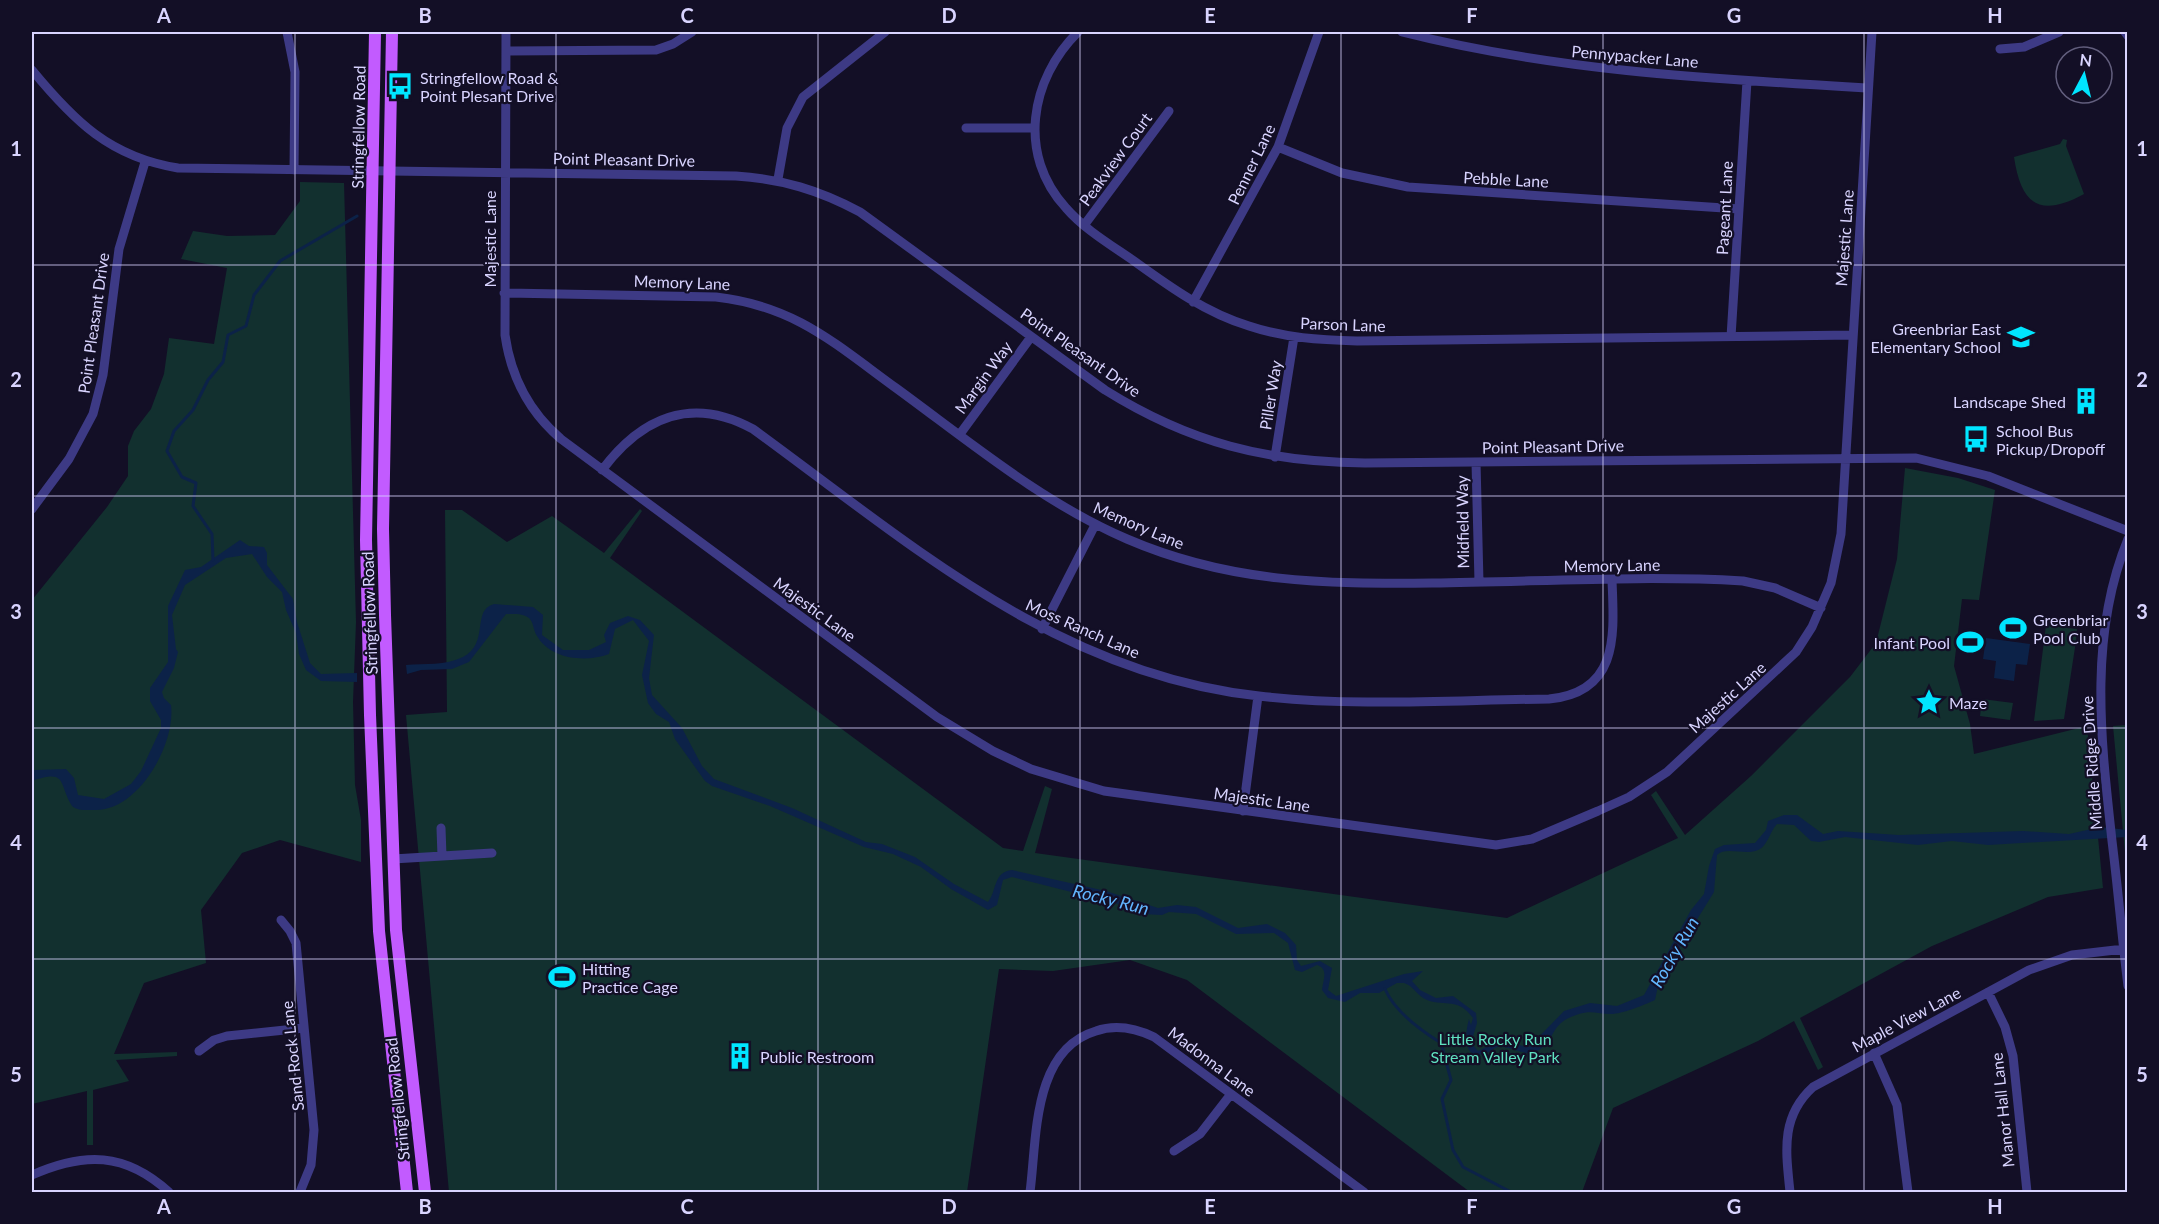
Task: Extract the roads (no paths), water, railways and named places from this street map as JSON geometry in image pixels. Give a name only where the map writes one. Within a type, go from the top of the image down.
[{"type":"main road","name":"Stringfellow Road","points":[[375,32],[366,540],[374,841],[386,1010],[407,1192]]},
{"type":"main road","name":"Stringfellow Road","points":[[392,32],[392,171],[382,529],[399,970],[425,1192]]},
{"type":"street","points":[[287,32],[296,72],[294,170]]},
{"type":"street","name":"Majestic Lane","points":[[506,32],[504,293],[507,348],[524,395],[551,431],[937,717],[993,751],[1052,777],[1104,791],[1484,845],[1509,844],[1532,839],[1629,797],[1667,772],[1785,664],[1803,641],[1821,608],[1838,557],[1872,32]]},
{"type":"street","points":[[506,51],[645,51],[673,44],[692,32]]},
{"type":"street","points":[[778,179],[787,128],[803,97],[885,32]]},
{"type":"street","name":"Parson Lane","points":[[1078,32],[1055,58],[1045,76],[1037,103],[1034,128],[1038,154],[1048,182],[1066,209],[1085,224],[1193,302],[1247,326],[1294,337],[1357,341],[1853,335]]},
{"type":"street","name":"Penner Lane","points":[[1193,302],[1278,147],[1318,32]]},
{"type":"street","name":"Pennypacker Lane","points":[[1402,32],[1476,50],[1556,64],[1747,81],[1868,88]]},
{"type":"street","points":[[2000,49],[2024,47],[2058,32]]},
{"type":"street","points":[[2125,32],[2127,36]]},
{"type":"street","name":"Point Pleasant Drive","points":[[32,70],[57,100],[90,131],[145,162],[187,169],[736,176],[778,179],[815,190],[860,212],[1105,390],[1157,420],[1216,444],[1275,457],[1324,462],[1916,458],[1965,469],[2127,531]]},
{"type":"street","name":"Pageant Lane","points":[[1731,337],[1747,81]]},
{"type":"street","name":"Peakview Court","points":[[1085,224],[1169,111]]},
{"type":"street","points":[[966,128],[1034,128]]},
{"type":"street","name":"Pebble Lane","points":[[1278,147],[1342,173],[1408,187],[1739,208]]},
{"type":"street","name":"Point Pleasant Drive","points":[[32,509],[69,459],[93,414],[103,375],[119,249],[145,162]]},
{"type":"street","name":"Memory Lane","points":[[504,293],[716,297],[758,303],[788,314],[819,332],[1043,495],[1095,525],[1172,556],[1260,577],[1333,584],[1612,580],[1743,581],[1775,588],[1821,608]]},
{"type":"street","name":"Margin Way","points":[[960,434],[1031,337]]},
{"type":"street","name":"Piller Way","points":[[1275,457],[1294,337]]},
{"type":"street","name":"Moss Ranch Lane","points":[[602,470],[624,442],[643,428],[665,418],[695,413],[733,420],[753,429],[971,588],[1042,629],[1093,652],[1146,671],[1201,686],[1258,696],[1346,701],[1549,699],[1568,695],[1580,690],[1597,676],[1609,656],[1614,636],[1612,580]]},
{"type":"street","name":"Midfield Way","points":[[1476,462],[1479,582]]},
{"type":"street","points":[[1042,629],[1095,525]]},
{"type":"street","name":"Middle Ridge Drive","points":[[2127,539],[2108,602],[2102,653],[2101,726],[2127,986]]},
{"type":"street","points":[[1243,811],[1258,696]]},
{"type":"street","points":[[441,828],[442,856]]},
{"type":"street","points":[[393,859],[492,853]]},
{"type":"street","name":"Sand Rock Lane","points":[[281,920],[296,943],[314,1137],[311,1165],[300,1192]]},
{"type":"street","name":"Maple View Lane","points":[[1790,1192],[1786,1133],[1797,1104],[1818,1084],[2029,970],[2055,960],[2124,949]]},
{"type":"street","name":"Manor Hall Lane","points":[[1988,992],[2005,1027],[2013,1056],[2027,1192]]},
{"type":"street","name":"Madonna Lane","points":[[1030,1192],[1047,1077],[1057,1058],[1085,1035],[1117,1027],[1143,1031],[1154,1037],[1364,1192]]},
{"type":"street","points":[[199,1051],[214,1040],[227,1036],[304,1028]]},
{"type":"street","points":[[1874,1053],[1897,1105],[1908,1192]]},
{"type":"street","points":[[1173,1151],[1200,1134],[1231,1094]]},
{"type":"street","points":[[32,1175],[65,1162],[107,1160],[142,1172],[169,1192]]},
{"type":"water","points":[[240,540],[249,546],[264,547],[267,553],[267,565],[293,599],[297,622],[310,663],[321,674],[357,673],[357,682],[321,681],[306,670],[299,654],[296,633],[286,610],[282,592],[267,577],[252,554],[226,558],[185,585],[172,615],[178,652],[174,668],[162,692],[171,705],[171,721],[160,756],[151,773],[139,788],[125,800],[110,808],[82,810],[72,806],[63,785],[57,778],[32,781],[32,772],[35,770],[66,769],[74,778],[78,795],[104,799],[131,784],[141,771],[161,728],[161,720],[150,701],[150,688],[168,662],[168,606],[185,570],[201,567]]},
{"type":"water","name":"Rocky Run","points":[[494,604],[533,607],[543,615],[542,635],[563,650],[589,650],[606,642],[604,635],[610,623],[628,616],[640,620],[654,635],[649,678],[652,695],[682,728],[702,766],[714,779],[792,808],[866,842],[882,844],[915,857],[954,884],[988,902],[998,878],[1006,871],[1012,870],[1106,891],[1158,908],[1177,905],[1196,907],[1238,928],[1267,924],[1285,933],[1296,945],[1297,960],[1301,966],[1320,961],[1332,968],[1328,990],[1336,996],[1404,974],[1423,971],[1412,981],[1420,990],[1436,998],[1453,996],[1476,1013],[1477,1023],[1471,1043],[1478,1051],[1499,1041],[1529,1047],[1564,1011],[1590,1003],[1617,1006],[1644,995],[1691,910],[1704,894],[1715,849],[1724,845],[1755,843],[1766,830],[1768,821],[1784,815],[1797,815],[1823,834],[1838,831],[1899,835],[2023,831],[2069,834],[2101,827],[2127,830],[2127,837],[1988,845],[1952,841],[1918,845],[1845,837],[1819,842],[1811,841],[1794,825],[1777,824],[1764,845],[1758,850],[1753,852],[1726,851],[1717,855],[1714,892],[1659,981],[1655,1000],[1621,1013],[1587,1012],[1569,1018],[1558,1026],[1545,1045],[1535,1052],[1526,1053],[1496,1047],[1478,1055],[1469,1050],[1467,1045],[1469,1019],[1471,1025],[1473,1018],[1462,1007],[1427,1000],[1404,983],[1397,983],[1379,993],[1360,993],[1345,1002],[1328,998],[1322,990],[1323,969],[1317,965],[1302,972],[1295,970],[1288,943],[1274,933],[1236,934],[1196,914],[1169,912],[1162,915],[1141,914],[1115,903],[1012,877],[1003,880],[997,905],[988,910],[951,889],[921,867],[893,854],[864,847],[770,806],[712,786],[705,781],[675,739],[669,722],[656,714],[648,703],[642,675],[649,641],[633,620],[615,629],[609,654],[579,658],[550,650],[537,636],[527,616],[506,614],[469,662],[452,669],[421,670],[407,674],[406,665],[449,662],[471,651],[479,636],[483,613],[487,607]]},
{"type":"water","points":[[1986,638],[2030,644],[2027,665],[2016,664],[2014,681],[1994,678],[1996,661],[1983,659]]},
{"type":"waterway","points":[[213,560],[212,534],[193,506],[196,483],[182,477],[167,451],[174,431],[193,410],[208,380],[223,362],[228,335],[246,326],[254,295],[280,261],[357,216]]},
{"type":"waterway","points":[[1385,989],[1402,1013],[1441,1043],[1451,1080],[1442,1099],[1453,1150],[1463,1167],[1511,1192]]},
{"type":"place","name":"Stringfellow Road & Point Plesant Drive","points":[[400,86]]},
{"type":"place","name":"Greenbriar East Elementary School","points":[[2021,337]]},
{"type":"place","name":"Landscape Shed","points":[[2086,401]]},
{"type":"place","name":"School Bus Pickup/Dropoff","points":[[1976,439]]},
{"type":"place","name":"Greenbriar Pool Club","points":[[2013,628]]},
{"type":"place","name":"Infant Pool","points":[[1970,642]]},
{"type":"place","name":"Maze","points":[[1929,702]]},
{"type":"place","name":"Hitting Practice Cage","points":[[562,977]]},
{"type":"place","name":"Public Restroom","points":[[740,1056]]},
{"type":"park label","name":"Little Rocky Run Stream Valley Park","points":[[1495,1047]]}]
